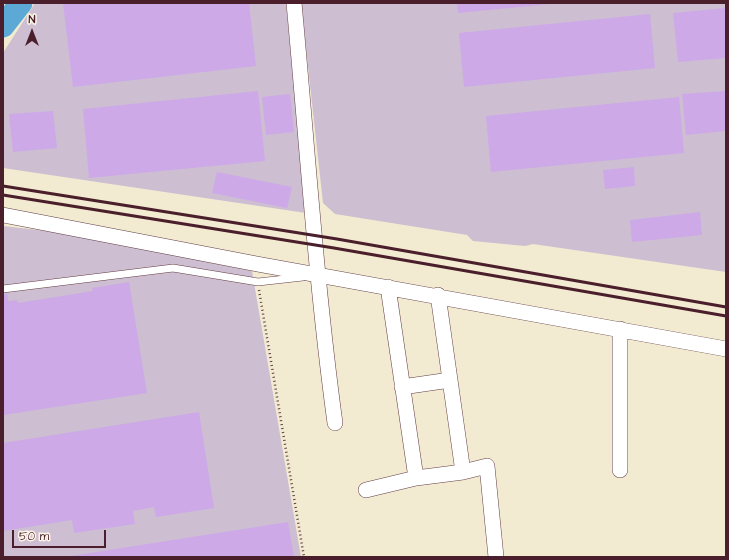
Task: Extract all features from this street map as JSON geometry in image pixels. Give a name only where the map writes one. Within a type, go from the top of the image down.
[{"type":"street","points":[[294,3],[317,274],[335,423]]},
{"type":"street","points":[[3,214],[317,274],[726,349]]},
{"type":"street","points":[[388,287],[416,478]]},
{"type":"street","points":[[438,295],[463,472]]},
{"type":"street","points":[[620,329],[620,470]]},
{"type":"street","points":[[402,387],[450,380]]},
{"type":"street","points":[[366,490],[416,478],[463,472],[487,466],[496,557]]},
{"type":"lane","points":[[3,289],[173,268],[258,282],[317,274]]},
{"type":"path","points":[[258,282],[304,557]]},
{"type":"shaded area","points":[[35,3],[286,3],[306,213],[3,168],[3,53]]},
{"type":"shaded area","points":[[301,3],[726,3],[726,272],[533,244],[525,246],[473,241],[467,235],[335,214],[323,203]]},
{"type":"shaded area","points":[[3,226],[73,234],[252,271],[301,557],[3,557]]},
{"type":"building","points":[[63,3],[249,3],[256,66],[73,87]]},
{"type":"building","points":[[457,3],[550,3],[550,4],[458,13]]},
{"type":"building","points":[[726,8],[726,58],[678,62],[673,13]]},
{"type":"building","points":[[650,14],[655,68],[464,87],[459,33]]},
{"type":"building","points":[[258,91],[265,161],[89,178],[83,109]]},
{"type":"building","points":[[726,91],[726,131],[686,135],[682,94]]},
{"type":"building","points":[[290,94],[294,132],[266,135],[262,97]]},
{"type":"building","points":[[679,97],[684,153],[491,172],[486,116]]},
{"type":"building","points":[[53,111],[57,148],[13,152],[9,114]]},
{"type":"building","points":[[634,167],[635,186],[605,189],[603,170]]},
{"type":"building","points":[[217,172],[292,187],[287,208],[212,193]]},
{"type":"building","points":[[700,212],[702,235],[632,242],[630,220]]},
{"type":"building","points":[[129,282],[147,393],[3,415],[3,295],[7,294],[8,301],[17,300],[18,303],[93,291],[92,288]]},
{"type":"building","points":[[199,412],[214,508],[156,517],[154,507],[133,511],[135,524],[74,533],[72,520],[3,531],[3,443]]},
{"type":"building","points":[[288,522],[294,557],[71,557],[71,556]]},
{"type":"waterway","points":[[3,26],[21,3]]},
{"type":"railway","points":[[3,186],[337,239],[726,307]]},
{"type":"railway","points":[[3,195],[334,248],[726,316]]}]
